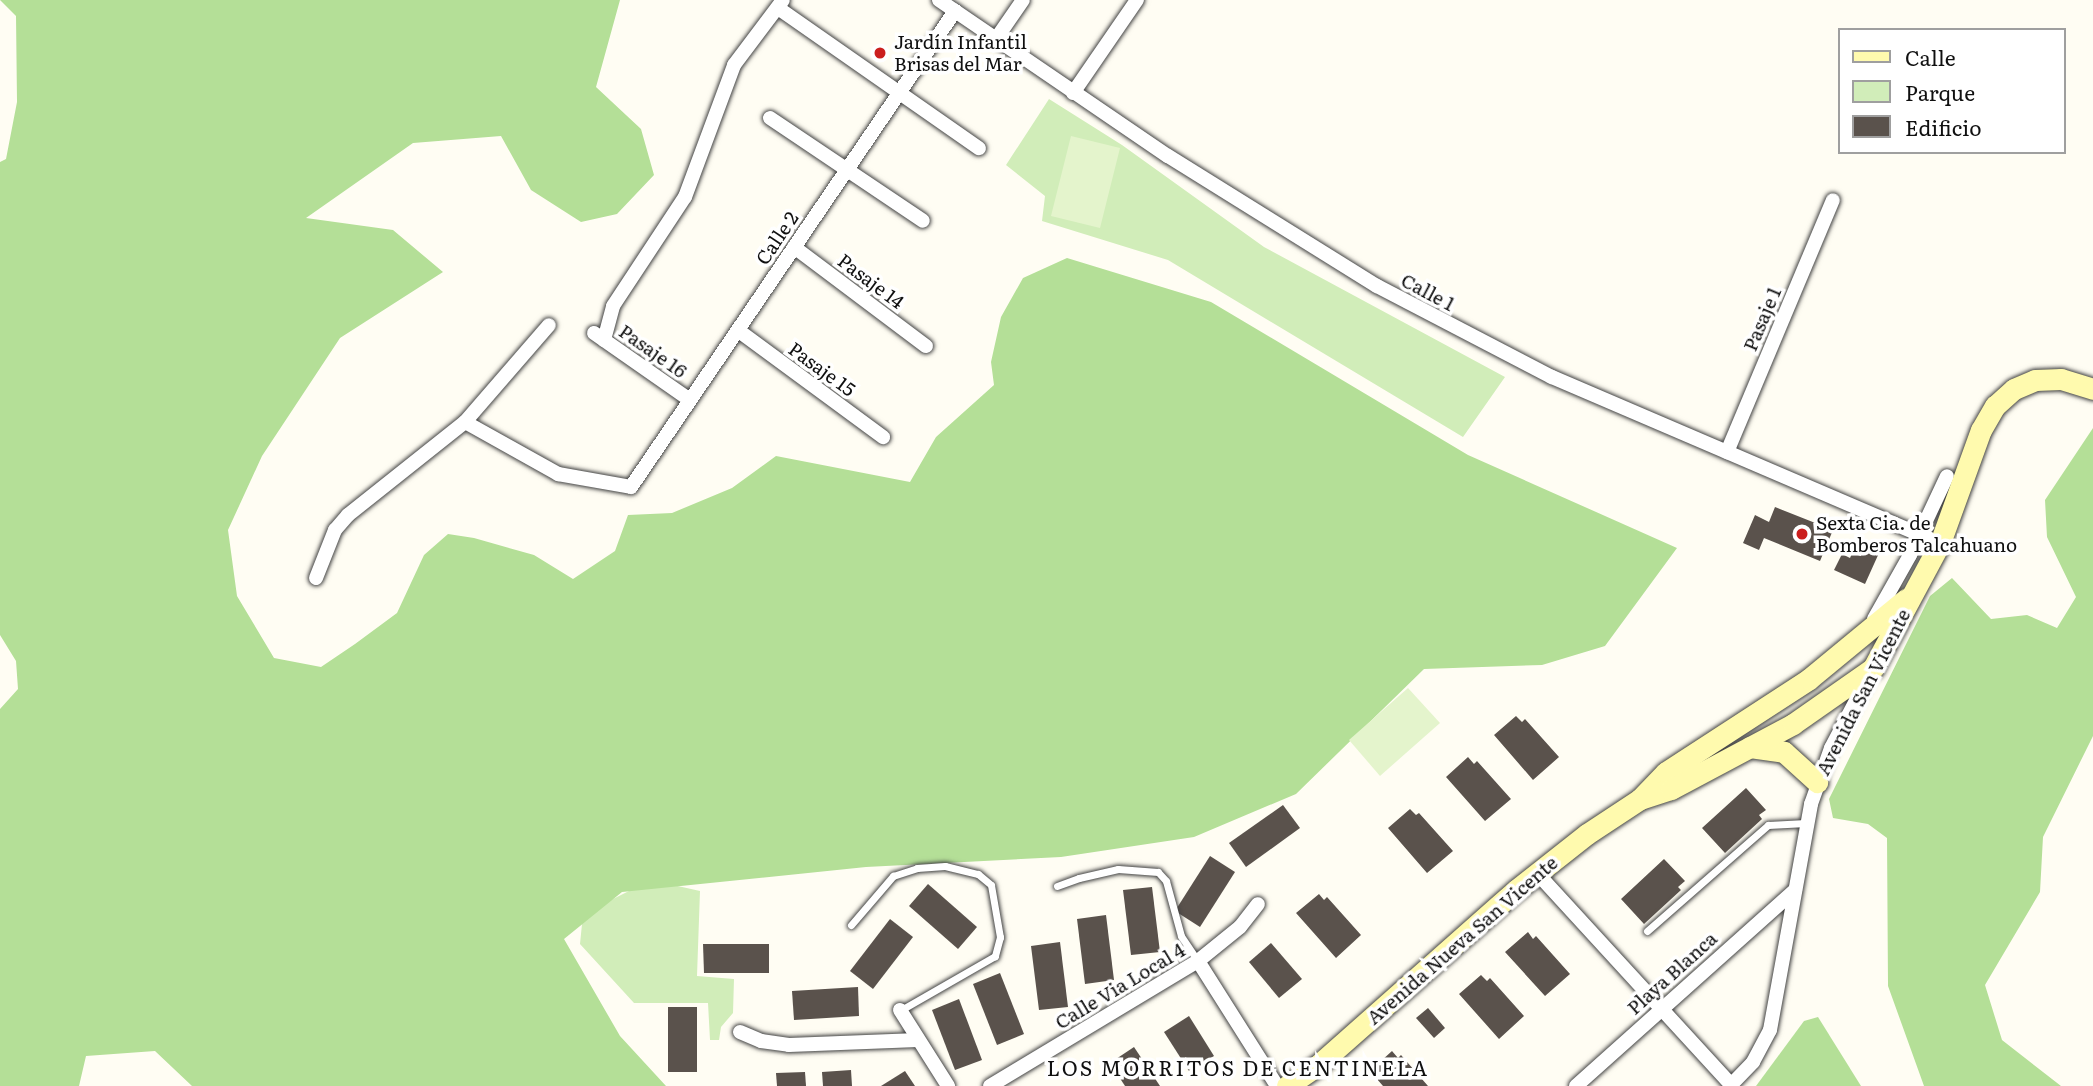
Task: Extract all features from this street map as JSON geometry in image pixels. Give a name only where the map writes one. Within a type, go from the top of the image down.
[{"type":"street","name":"Calle 1","points":[[939,0],[1073,93],[1239,202],[1377,286],[1552,377],[1940,543]]},
{"type":"street","points":[[996,39],[1023,0]]},
{"type":"street","points":[[1073,93],[1137,0]]},
{"type":"street","points":[[781,4],[899,94],[979,148]]},
{"type":"street","name":"Pasaje 16","points":[[690,400],[599,337],[613,306],[685,197],[734,65],[781,4]]},
{"type":"street","name":"Calle 2","points":[[465,422],[558,474],[631,487],[955,11]]},
{"type":"street","points":[[769,118],[923,221]]},
{"type":"street","name":"Pasaje 1","points":[[1727,452],[1833,200]]},
{"type":"street","name":"Pasaje 14","points":[[794,247],[926,346]]},
{"type":"street","points":[[316,578],[335,530],[348,515],[465,422],[549,325]]},
{"type":"street","name":"Pasaje 15","points":[[738,331],[883,437]]},
{"type":"street","name":"Avenida San Vicente","points":[[1730,1086],[1753,1062],[1770,1030],[1806,823],[1817,782],[1873,668],[1940,543],[1981,430],[2005,395],[2024,384],[2061,379],[2093,389]]},
{"type":"street","points":[[1866,632],[1920,534],[1947,476]]},
{"type":"street","name":"Avenida Nueva San Vicente","points":[[1287,1086],[1317,1066],[1537,873],[1640,799],[1666,772],[1809,679],[1915,592]]},
{"type":"street","name":"Avenida Nueva San Vicente","points":[[1640,799],[1671,789],[1812,713],[1873,668]]},
{"type":"street","points":[[1748,747],[1784,752],[1817,782]]},
{"type":"street","points":[[1537,873],[1730,1086]]},
{"type":"street","name":"Playa Blanca","points":[[1576,1086],[1795,890]]},
{"type":"street","name":"Calle Via Local 4","points":[[990,1086],[1198,961],[1240,927],[1258,904]]},
{"type":"street","points":[[1198,961],[1277,1086]]},
{"type":"street","points":[[900,1010],[947,1086]]},
{"type":"street","points":[[740,1032],[761,1041],[789,1045],[918,1040]]},
{"type":"lane","points":[[1647,931],[1768,825],[1806,823]]},
{"type":"lane","points":[[851,925],[893,876],[917,868],[945,866],[978,874],[991,885],[1000,937],[995,956],[900,1010]]},
{"type":"lane","points":[[1057,886],[1118,869],[1158,872],[1166,881],[1181,936],[1198,961]]},
{"type":"green space","points":[[0,0],[620,0],[596,87],[641,129],[654,175],[617,214],[581,222],[531,190],[501,136],[413,143],[306,218],[393,230],[443,272],[340,338],[262,456],[228,530],[237,596],[274,658],[321,667],[355,644],[397,613],[424,555],[448,534],[474,538],[534,555],[573,579],[615,551],[628,515],[672,513],[732,488],[776,456],[910,482],[936,437],[994,385],[991,362],[1001,317],[1023,278],[1067,258],[1211,302],[1468,455],[1677,548],[1605,646],[1542,665],[1424,669],[1296,794],[1194,837],[1061,857],[866,867],[622,892],[564,939],[620,1036],[666,1086],[192,1086],[155,1051],[86,1056],[79,1086],[0,1086],[0,709],[18,689],[16,661],[0,635],[0,162],[6,159],[17,102],[16,16]]},
{"type":"green space","points":[[1049,99],[1122,145],[1264,247],[1505,377],[1463,437],[1168,260],[1042,221],[1045,196],[1006,165]]},
{"type":"green space","points":[[1071,136],[1120,148],[1100,228],[1051,216]]},
{"type":"green space","points":[[2093,428],[2093,736],[2043,837],[2040,892],[1985,985],[2002,1040],[2061,1086],[1924,1086],[1888,986],[1887,838],[1868,824],[1833,818],[1829,799],[1930,596],[1952,578],[1991,619],[2027,615],[2057,628],[2076,597],[2047,537],[2045,500]]},
{"type":"green space","points":[[1408,688],[1440,723],[1380,776],[1349,740]]},
{"type":"green space","points":[[651,880],[700,891],[697,976],[734,979],[733,1013],[721,1027],[719,1040],[710,1040],[708,1003],[634,1003],[580,944],[583,914]]},
{"type":"green space","points":[[1818,1017],[1861,1086],[1756,1086],[1804,1021]]},
{"type":"building","points":[[1775,507],[1833,530],[1820,561],[1764,538],[1759,550],[1743,543],[1755,515],[1769,522]]},
{"type":"building","points":[[1857,542],[1879,553],[1865,584],[1834,570],[1842,554],[1850,558]]},
{"type":"building","points":[[1516,716],[1522,722],[1525,719],[1559,757],[1533,780],[1494,735]]},
{"type":"building","points":[[1468,757],[1474,764],[1477,761],[1511,799],[1485,821],[1446,777]]},
{"type":"building","points":[[1746,788],[1766,810],[1759,815],[1762,819],[1725,853],[1702,828]]},
{"type":"building","points":[[1283,805],[1300,828],[1246,867],[1229,843]]},
{"type":"building","points":[[1410,809],[1416,815],[1419,813],[1453,851],[1427,873],[1388,828]]},
{"type":"building","points":[[1210,856],[1235,872],[1200,927],[1175,911]]},
{"type":"building","points":[[1664,859],[1685,881],[1678,887],[1681,890],[1644,924],[1621,899]]},
{"type":"building","points":[[928,884],[977,927],[958,949],[909,906]]},
{"type":"building","points":[[1152,887],[1160,952],[1131,955],[1123,890]]},
{"type":"building","points":[[1319,894],[1324,900],[1327,897],[1361,935],[1336,958],[1296,913]]},
{"type":"building","points":[[1106,915],[1114,980],[1085,984],[1077,919]]},
{"type":"building","points":[[890,919],[913,937],[873,989],[850,971]]},
{"type":"building","points":[[1528,932],[1533,939],[1536,936],[1570,974],[1545,996],[1505,952]]},
{"type":"building","points":[[1060,942],[1068,1007],[1039,1010],[1031,946]]},
{"type":"building","points":[[1271,943],[1302,979],[1279,998],[1249,962]]},
{"type":"building","points":[[703,944],[769,944],[769,973],[704,973]]},
{"type":"building","points":[[1000,973],[1024,1034],[997,1045],[973,984]]},
{"type":"building","points":[[1481,975],[1487,981],[1490,978],[1524,1016],[1499,1039],[1459,994]]},
{"type":"building","points":[[858,987],[859,1016],[794,1020],[792,991]]},
{"type":"building","points":[[959,999],[982,1060],[955,1070],[932,1010]]},
{"type":"building","points":[[668,1007],[697,1007],[697,1072],[668,1072]]},
{"type":"building","points":[[1428,1008],[1445,1028],[1434,1038],[1416,1018]]},
{"type":"building","points":[[1189,1016],[1214,1056],[1189,1071],[1164,1032]]},
{"type":"building","points":[[1134,1047],[1160,1086],[1125,1086],[1110,1063]]},
{"type":"building","points":[[1392,1051],[1398,1058],[1401,1055],[1428,1086],[1383,1086],[1370,1071]]},
{"type":"building","points":[[851,1070],[852,1086],[823,1086],[822,1072]]},
{"type":"building","points":[[905,1071],[915,1086],[881,1086]]},
{"type":"building","points":[[805,1072],[806,1086],[777,1086],[776,1073]]},
{"type":"place","name":"Jardín Infantil Brisas del Mar","points":[[880,53]]},
{"type":"place","name":"Sexta Cia. de Bomberos Talcahuano","points":[[1802,534]]},
{"type":"district","name":"LOS MORRITOS DE CENTINELA","points":[[1238,1067]]}]
